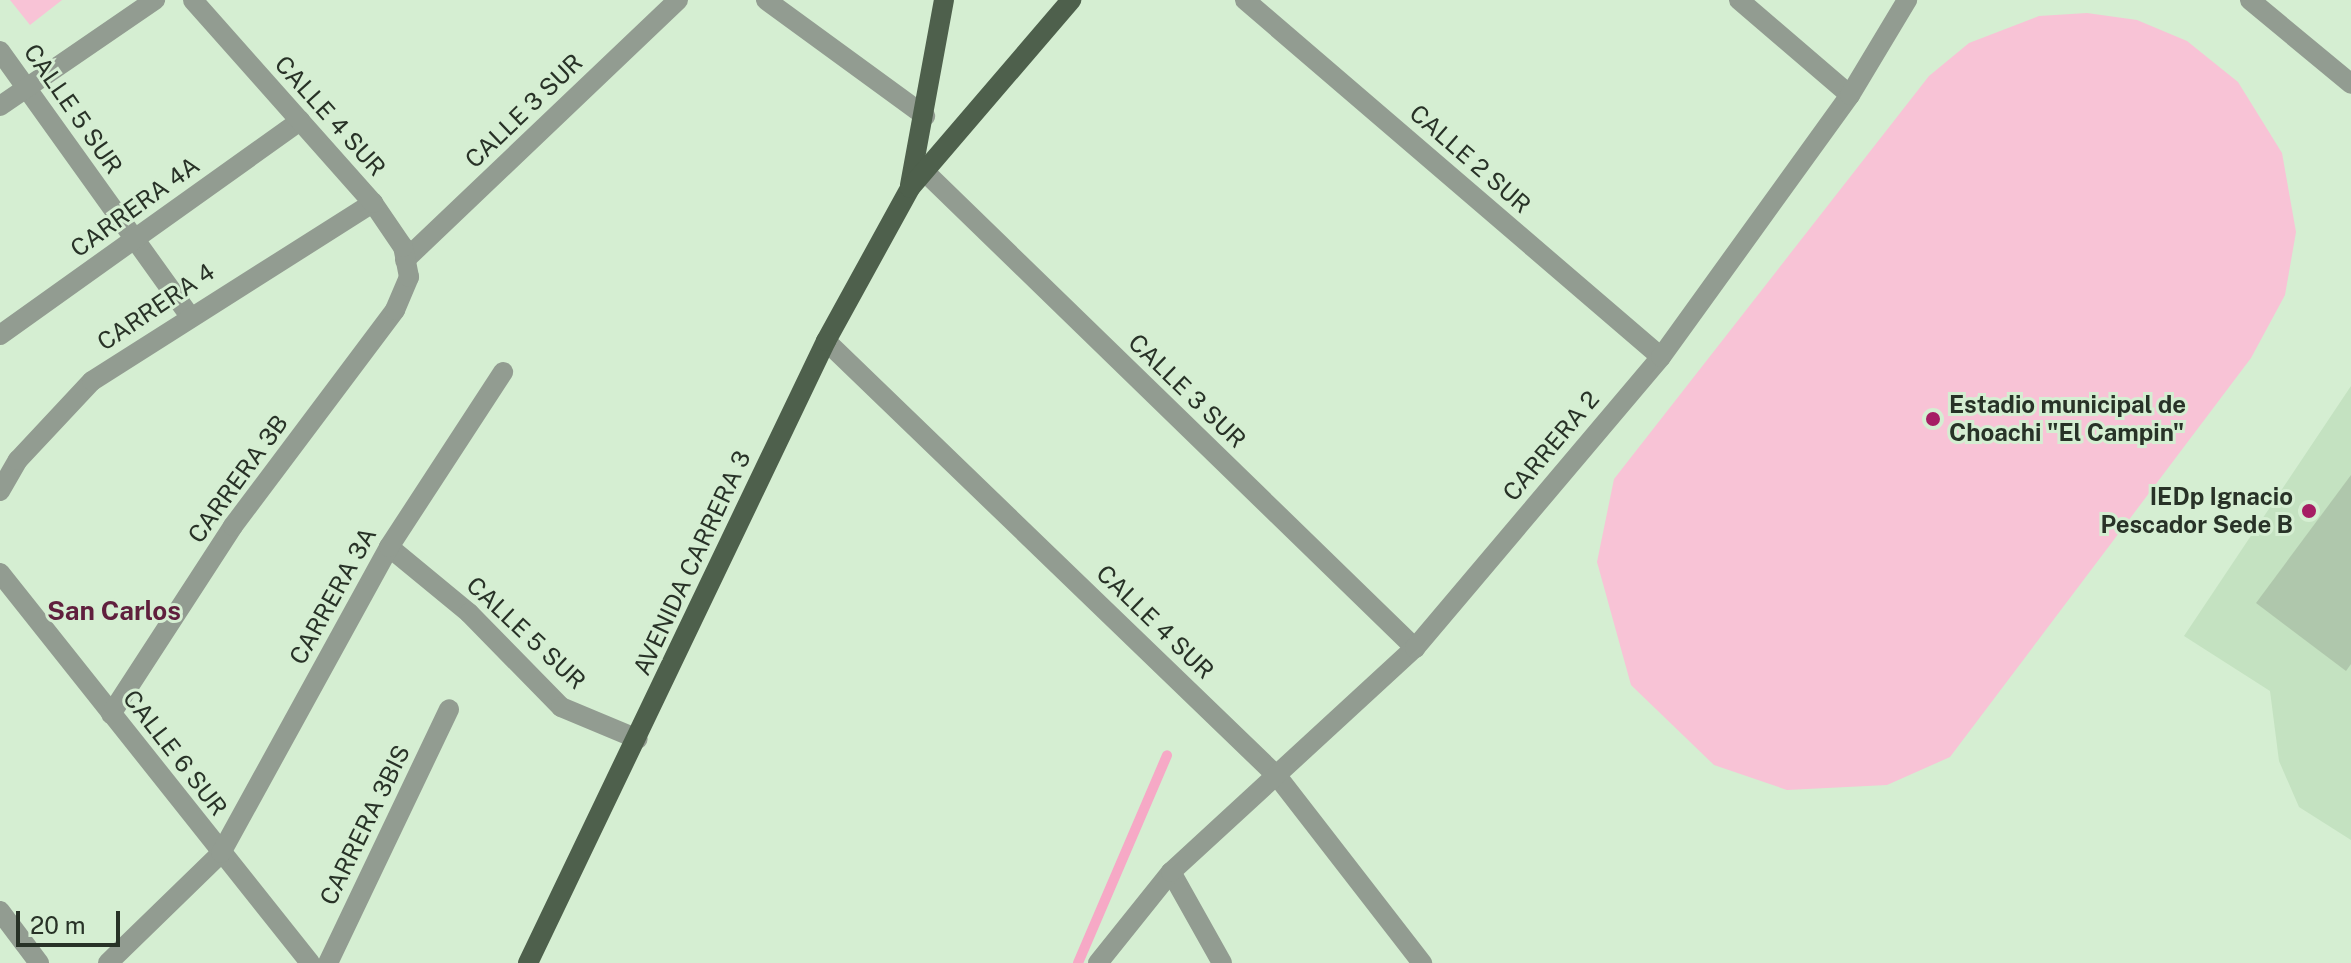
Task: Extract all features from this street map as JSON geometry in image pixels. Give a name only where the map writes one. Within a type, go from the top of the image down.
[{"type":"main road","points":[[910,188],[944,0]]},
{"type":"main road","points":[[910,188],[1071,0]]},
{"type":"main road","name":"AVENIDA CARRERA 3","points":[[528,963],[638,739],[826,341],[910,188]]},
{"type":"street","points":[[0,106],[155,0]]},
{"type":"street","name":"CALLE 4 SUR","points":[[193,0],[373,203],[407,269]]},
{"type":"street","name":"CALLE 3 SUR","points":[[407,269],[678,0]]},
{"type":"street","points":[[766,0],[925,116]]},
{"type":"street","name":"CALLE 2 SUR","points":[[1245,0],[1661,357]]},
{"type":"street","points":[[1739,0],[1850,95]]},
{"type":"street","name":"CARRERA 2","points":[[1098,963],[1171,872],[1415,648],[1661,357],[1850,95],[1907,0]]},
{"type":"street","points":[[2250,0],[2351,84]]},
{"type":"street","name":"CALLE 5 SUR","points":[[0,51],[188,314]]},
{"type":"street","name":"CARRERA 4A","points":[[0,335],[300,121]]},
{"type":"street","name":"CALLE 3 SUR","points":[[924,171],[1415,648]]},
{"type":"street","name":"CARRERA 4","points":[[0,491],[18,460],[92,381],[188,314],[373,203]]},
{"type":"street","name":"CARRERA 3B","points":[[111,714],[233,526],[395,310],[407,269]]},
{"type":"street","name":"CALLE 4 SUR","points":[[826,341],[1277,776],[1422,963]]},
{"type":"street","name":"CARRERA 3A","points":[[108,963],[221,853],[389,547],[503,372]]},
{"type":"street","name":"CALLE 5 SUR","points":[[389,547],[469,613],[561,707],[638,739]]},
{"type":"street","name":"CALLE 6 SUR","points":[[0,573],[310,963]]},
{"type":"street","name":"CARRERA 3BIS","points":[[328,963],[449,709]]},
{"type":"street","points":[[1171,872],[1222,963]]},
{"type":"street","points":[[0,911],[39,963]]},
{"type":"shaded area","points":[[10,0],[62,0],[30,25]]},
{"type":"shaded area","name":"Estadio municipal de Choachi \"El Campin\"","points":[[2087,13],[2137,20],[2187,41],[2238,82],[2282,153],[2296,232],[2285,295],[2251,358],[1950,757],[1887,785],[1787,790],[1714,765],[1631,685],[1597,562],[1614,479],[1929,76],[1969,43],[2039,16]]},
{"type":"shaded area","name":"IEDp Ignacio Pescador Sede B","points":[[2351,386],[2351,840],[2299,807],[2279,761],[2270,691],[2184,636]]},
{"type":"building","points":[[2351,475],[2351,664],[2346,671],[2256,603]]},
{"type":"waterway","points":[[1078,963],[1167,755]]},
{"type":"place","name":"Estadio municipal de Choachi \"El Campin\"","points":[[1933,419]]},
{"type":"place","name":"IEDp Ignacio Pescador Sede B","points":[[2309,511]]},
{"type":"district","name":"San Carlos","points":[[114,611]]}]
